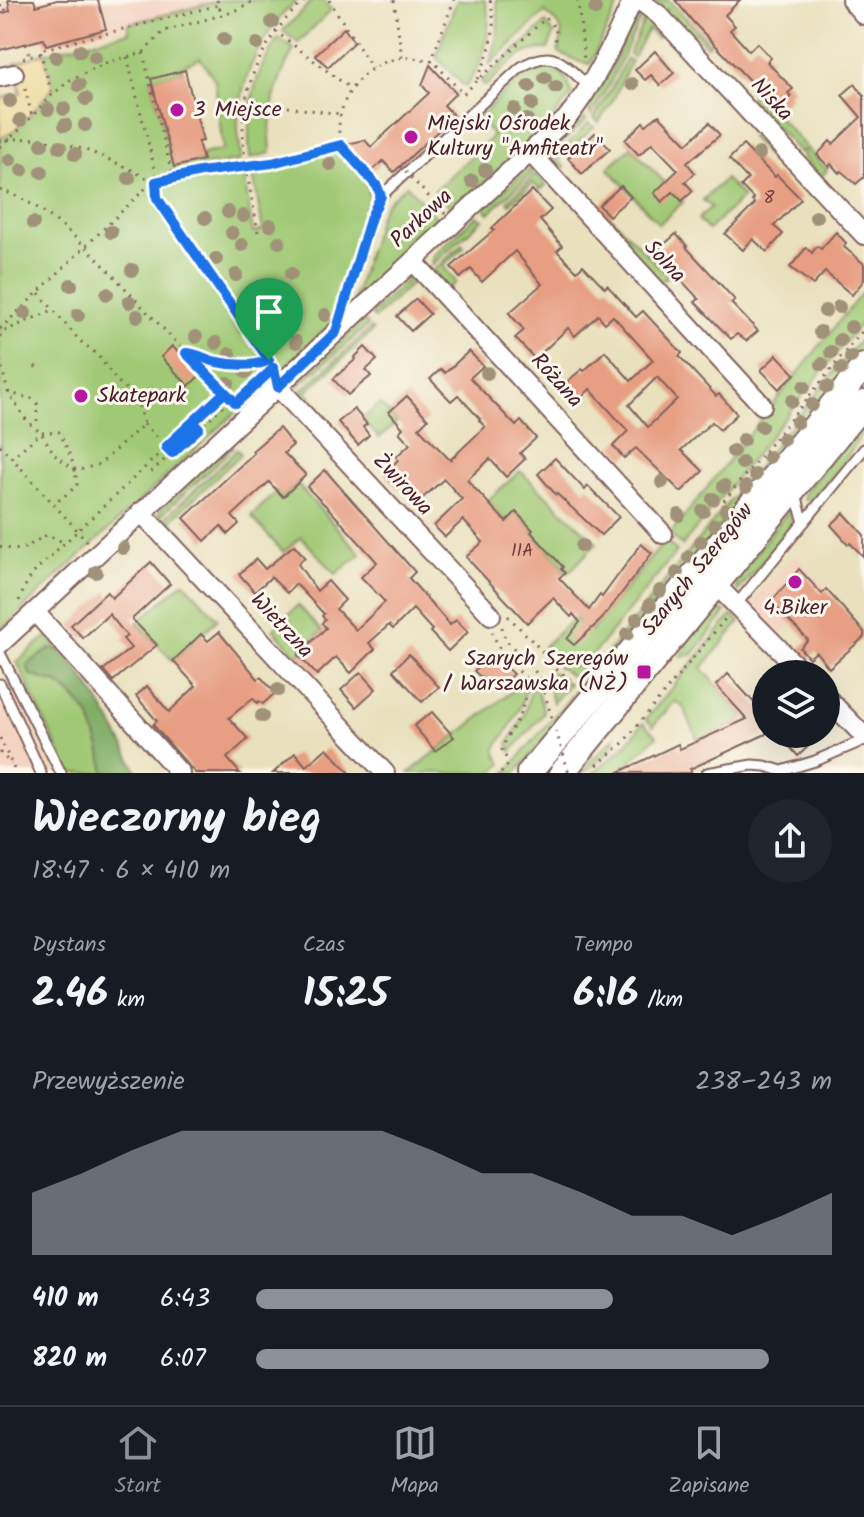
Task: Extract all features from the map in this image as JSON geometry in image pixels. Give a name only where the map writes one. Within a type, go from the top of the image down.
[{"type":"main road","name":"Szarych Szeregów","points":[[529,773],[864,366]]},
{"type":"main road","name":"Szarych Szeregów","points":[[562,773],[864,403]]},
{"type":"street","name":"Parkowa","points":[[0,644],[141,512],[274,376],[336,332],[567,118],[584,82],[633,0]]},
{"type":"street","name":"Niska","points":[[639,0],[659,15],[864,235]]},
{"type":"street","points":[[851,0],[864,15]]},
{"type":"street","name":"Solna","points":[[530,152],[762,405]]},
{"type":"street","name":"Różana","points":[[413,261],[663,534]]},
{"type":"street","name":"Żwirowa","points":[[274,376],[495,619]]},
{"type":"street","name":"Wietrzna","points":[[141,512],[385,773]]},
{"type":"street","points":[[716,585],[790,660]]},
{"type":"street","points":[[35,612],[180,773]]},
{"type":"street","points":[[850,721],[864,707]]},
{"type":"street","points":[[840,711],[864,738]]},
{"type":"lane","points":[[336,332],[371,217],[381,196],[520,68],[537,59],[553,58],[566,65],[584,82]]},
{"type":"lane","points":[[736,605],[864,449]]},
{"type":"lane","points":[[796,487],[804,522]]},
{"type":"lane","points":[[0,653],[61,773]]},
{"type":"lane","points":[[0,684],[41,773]]},
{"type":"lane","points":[[707,773],[752,765],[782,771],[815,761],[864,738]]},
{"type":"path","points":[[0,147],[52,95],[82,73],[143,53],[164,31],[241,9],[254,0]]},
{"type":"path","points":[[258,232],[243,136],[247,95],[253,74],[275,31],[305,0]]},
{"type":"path","points":[[329,0],[372,69]]},
{"type":"path","points":[[394,0],[402,58]]},
{"type":"path","points":[[431,61],[454,0]]},
{"type":"path","points":[[463,94],[477,79],[489,53],[493,15],[490,0]]},
{"type":"path","points":[[578,0],[584,82]]},
{"type":"path","points":[[52,95],[40,50],[218,3],[222,15]]},
{"type":"path","points":[[0,6],[4,5],[6,12]]},
{"type":"path","points":[[463,94],[546,18],[556,29],[553,58]]},
{"type":"path","points":[[275,31],[351,89]]},
{"type":"path","points":[[26,44],[29,57]]},
{"type":"path","points":[[143,53],[173,178]]},
{"type":"path","points":[[10,70],[29,57],[41,54]]},
{"type":"path","points":[[127,57],[157,178],[157,198],[269,360],[274,376]]},
{"type":"path","points":[[381,196],[377,186],[341,145],[341,114],[351,89],[372,69],[384,62],[402,58],[431,61],[463,94]]},
{"type":"path","points":[[272,105],[341,114]]},
{"type":"path","points":[[0,141],[28,138],[54,141],[99,154],[156,182]]},
{"type":"path","points":[[0,332],[149,185],[205,171],[272,163],[341,145]]},
{"type":"path","points":[[400,166],[447,216]]},
{"type":"path","points":[[0,190],[41,211],[84,246],[236,403],[242,397]]},
{"type":"path","points":[[38,292],[80,341],[97,354],[116,380],[137,399],[144,424],[172,453]]},
{"type":"path","points":[[0,332],[53,310]]},
{"type":"path","points":[[720,506],[864,329]]},
{"type":"path","points":[[186,353],[230,364],[269,360]]},
{"type":"path","points":[[0,360],[8,392],[27,421],[41,433],[55,455],[76,471]]},
{"type":"path","points":[[0,386],[6,382]]},
{"type":"path","points":[[8,392],[30,397],[37,403],[37,429]]},
{"type":"path","points":[[16,606],[27,582],[63,542],[225,392]]},
{"type":"path","points":[[151,472],[226,403],[235,413]]},
{"type":"path","points":[[193,422],[199,428]]},
{"type":"path","points":[[76,471],[100,464],[144,424]]},
{"type":"path","points":[[11,458],[41,433],[59,432],[76,471],[77,486],[54,504]]},
{"type":"path","points":[[0,445],[98,553]]},
{"type":"path","points":[[0,546],[24,550],[47,535],[63,542]]},
{"type":"path","points":[[588,773],[623,743],[736,605]]},
{"type":"path","points":[[495,619],[542,651],[546,660],[575,684]]},
{"type":"path","points":[[495,619],[497,645],[530,684],[519,717],[504,743],[502,750],[510,762],[501,773]]},
{"type":"path","points":[[495,619],[505,639],[537,672],[569,773]]},
{"type":"path","points":[[547,717],[557,706]]},
{"type":"path","points":[[0,738],[15,771]]},
{"type":"path","points":[[0,752],[15,771]]},
{"type":"shaded area","points":[[0,0],[211,0],[209,4],[46,45],[43,39],[0,53]]},
{"type":"shaded area","points":[[795,555],[826,589],[778,638],[748,607]]},
{"type":"shaded area","points":[[12,684],[55,773],[0,773],[0,690]]},
{"type":"green space","points":[[222,0],[297,0],[264,39],[249,70],[238,120],[241,158],[239,161],[199,166],[201,175],[244,175],[253,233],[263,230],[253,174],[337,149],[363,178],[369,199],[329,326],[0,630],[0,99],[21,93],[18,79],[48,71],[44,53],[129,32],[128,24]],"holes":[[[200,58],[215,80],[223,150],[202,154],[203,160],[174,167],[151,79],[182,71],[182,66]]]},
{"type":"green space","points":[[313,0],[324,0],[331,10],[298,43],[283,31]]},
{"type":"green space","points":[[457,0],[485,0],[488,11],[486,46],[465,87],[436,57]]},
{"type":"green space","points":[[496,0],[621,0],[590,64],[558,52],[561,29],[545,12],[489,65],[497,33]]},
{"type":"green space","points":[[654,0],[668,0],[710,43],[707,46],[695,33],[691,36],[667,9],[665,11]]},
{"type":"green space","points":[[643,13],[609,85],[591,115],[588,108],[634,20]]},
{"type":"green space","points":[[647,14],[664,30],[657,38],[648,29],[633,57],[629,54]]},
{"type":"green space","points":[[546,23],[554,34],[548,49],[521,55],[486,86],[481,82]]},
{"type":"green space","points":[[278,38],[294,49],[274,99],[270,125],[271,153],[250,158],[249,125],[253,95],[262,67]]},
{"type":"green space","points":[[626,59],[631,61],[599,122],[594,118]]},
{"type":"green space","points":[[549,66],[565,77],[572,95],[551,120],[454,210],[435,190],[493,136],[478,118],[520,79]]},
{"type":"green space","points":[[755,92],[827,170],[821,177],[802,156],[805,153],[803,150],[800,153],[749,98]]},
{"type":"green space","points":[[580,118],[586,120],[546,158],[546,151]]},
{"type":"green space","points":[[589,123],[594,127],[558,160],[565,167],[556,175],[548,164]]},
{"type":"green space","points":[[756,132],[776,154],[770,159],[750,137]]},
{"type":"green space","points":[[631,147],[683,202],[659,224],[608,168]]},
{"type":"green space","points":[[527,170],[534,171],[489,213],[486,206]]},
{"type":"green space","points":[[537,173],[546,185],[540,190],[533,183],[510,204],[508,201]]},
{"type":"green space","points":[[725,179],[743,197],[708,230],[698,219],[711,207],[703,200]]},
{"type":"green space","points":[[407,185],[440,222],[352,304],[380,214],[386,203]]},
{"type":"green space","points":[[599,205],[668,276],[659,283],[617,237]]},
{"type":"green space","points":[[476,216],[483,219],[432,265],[433,256]]},
{"type":"green space","points":[[462,244],[464,247],[443,266],[456,282],[448,290],[433,271]]},
{"type":"green space","points":[[414,278],[375,318],[371,314],[408,279]]},
{"type":"green space","points":[[864,290],[864,319],[682,546],[670,534]]},
{"type":"green space","points":[[362,322],[368,325],[296,388],[301,379]]},
{"type":"green space","points":[[371,328],[373,331],[306,392],[320,407],[313,414],[297,395]]},
{"type":"green space","points":[[864,335],[864,348],[675,581],[516,773],[506,773],[599,663]]},
{"type":"green space","points":[[380,404],[397,422],[379,438],[362,419]]},
{"type":"green space","points":[[864,419],[858,439],[844,460],[813,499],[804,499],[805,492]]},
{"type":"green space","points":[[228,446],[234,447],[159,517],[162,507]]},
{"type":"green space","points":[[237,450],[241,454],[170,521],[213,566],[205,573],[161,522]]},
{"type":"green space","points":[[520,471],[597,543],[569,572],[561,569],[563,566],[517,513],[506,522],[487,501]]},
{"type":"green space","points":[[297,484],[361,554],[336,574],[301,537],[283,552],[251,516],[278,491],[284,497]]},
{"type":"green space","points":[[792,506],[790,524],[780,540],[738,591],[738,576]]},
{"type":"green space","points":[[665,541],[677,551],[574,678],[557,666],[544,646],[574,618],[591,631]]},
{"type":"green space","points":[[184,582],[218,619],[173,661],[137,623]]},
{"type":"green space","points":[[298,605],[322,631],[297,655],[273,629]]},
{"type":"green space","points":[[718,610],[726,612],[693,654],[681,656],[699,622]]},
{"type":"green space","points":[[732,615],[740,622],[702,668],[744,717],[698,741],[684,708],[675,701],[653,726],[646,719]]},
{"type":"green space","points":[[47,636],[60,651],[51,648],[28,664],[30,674],[57,683],[89,715],[105,773],[69,773],[17,662]]},
{"type":"green space","points":[[51,648],[63,655],[88,684],[138,773],[105,773],[89,715],[57,683],[30,675],[27,665]]},
{"type":"green space","points":[[553,672],[569,684],[553,703],[545,676]]},
{"type":"green space","points":[[526,680],[520,707],[496,748],[502,764],[493,773],[409,773]]},
{"type":"green space","points":[[534,681],[544,713],[511,752],[508,743],[523,718]]},
{"type":"green space","points":[[643,723],[657,736],[618,773],[593,773],[626,745]]},
{"type":"green space","points":[[615,737],[612,749],[584,773],[578,773]]},
{"type":"sand","points":[[44,53],[53,88],[21,124],[0,138],[0,99],[21,93],[14,64]]},
{"type":"building","points":[[8,0],[34,0],[36,6],[57,0],[98,0],[106,29],[46,45],[44,39],[0,50],[0,14],[10,11]]},
{"type":"building","points":[[675,0],[740,0],[725,15],[735,26],[730,30],[749,51],[757,43],[771,58],[767,62],[793,89],[788,93],[791,96],[781,106],[778,103],[774,106]]},
{"type":"building","points":[[344,28],[354,42],[328,67],[315,55]]},
{"type":"building","points":[[655,51],[674,73],[660,85],[651,75],[645,80],[635,70]]},
{"type":"building","points":[[430,65],[456,93],[444,105],[454,116],[394,172],[383,161],[371,172],[346,144],[365,140],[371,147],[429,93],[422,85]]},
{"type":"building","name":"3 Miejsce","points":[[185,70],[203,141],[198,142],[203,160],[174,167],[151,79]]},
{"type":"building","points":[[855,84],[864,96],[864,177],[856,184],[831,164],[829,167],[817,155],[861,117],[842,95]]},
{"type":"building","points":[[659,115],[687,144],[709,123],[720,135],[687,163],[695,173],[685,182],[693,191],[682,201],[673,192],[662,202],[654,193],[678,170],[652,143],[639,155],[625,140],[643,122],[646,125]]},
{"type":"building","points":[[595,133],[610,149],[582,174],[568,158]]},
{"type":"building","points":[[743,145],[801,199],[774,226],[783,234],[767,252],[753,239],[743,250],[725,234],[755,204],[741,186],[748,179],[729,159]]},
{"type":"building","points":[[621,186],[631,197],[609,216],[599,205]]},
{"type":"building","points":[[532,190],[551,210],[540,220],[562,246],[557,251],[577,271],[583,265],[605,288],[607,285],[636,317],[643,311],[682,353],[679,356],[737,414],[720,430],[712,422],[681,450],[703,471],[681,492],[636,448],[624,458],[613,446],[628,431],[590,389],[578,401],[563,385],[605,351],[631,381],[653,360],[613,316],[605,323],[598,315],[575,336],[568,328],[535,359],[515,338],[524,330],[509,313],[542,284],[515,251],[482,282],[471,269],[460,278],[451,267],[494,230],[492,228]],"holes":[[[657,377],[677,399],[648,427],[629,405]]]},
{"type":"building","points":[[836,232],[846,243],[844,247],[864,264],[864,280],[852,295],[825,272],[813,285],[790,267],[806,248],[812,253],[817,246],[821,249]]},
{"type":"building","points":[[676,234],[735,300],[731,303],[758,331],[746,341],[737,334],[731,339],[695,302],[699,299],[653,254]]},
{"type":"building","points":[[416,299],[430,314],[411,331],[397,316]]},
{"type":"building","points":[[172,346],[200,375],[189,386],[161,357]]},
{"type":"building","points":[[365,347],[377,360],[366,370],[371,376],[348,395],[333,379]]},
{"type":"building","points":[[469,351],[483,366],[470,378],[516,426],[521,421],[536,438],[520,453],[525,459],[506,477],[490,459],[467,480],[506,522],[516,512],[533,530],[531,532],[563,567],[561,569],[565,573],[559,578],[589,610],[641,544],[652,553],[602,619],[574,645],[567,639],[580,622],[573,614],[571,617],[553,598],[527,623],[466,557],[483,542],[463,520],[445,537],[434,526],[462,499],[444,479],[416,504],[384,473],[410,444],[399,432],[403,428],[389,412],[407,396],[428,419],[419,428],[450,460],[485,427],[458,395],[451,401],[430,379],[441,369],[445,373]]},
{"type":"building","points":[[777,355],[795,374],[779,389],[761,370]]},
{"type":"building","points":[[354,409],[367,424],[363,427],[369,435],[358,445],[338,422]]},
{"type":"building","points":[[279,428],[293,445],[284,453],[306,475],[283,497],[269,482],[232,516],[239,524],[228,534],[221,526],[205,541],[184,518]]},
{"type":"building","points":[[555,458],[585,490],[588,486],[619,517],[601,535],[556,495],[538,474]]},
{"type":"building","points":[[325,470],[415,572],[409,578],[450,625],[456,620],[468,632],[448,651],[413,609],[393,629],[389,625],[369,643],[375,649],[351,673],[336,657],[317,675],[298,655],[326,628],[322,623],[324,614],[296,584],[287,593],[271,577],[255,592],[239,574],[256,559],[265,569],[294,545],[305,557],[298,564],[317,591],[328,581],[345,600],[336,609],[356,630],[385,602],[361,577],[377,562],[307,487]]},
{"type":"building","points":[[844,513],[864,535],[864,557],[831,525]]},
{"type":"building","points":[[151,562],[170,584],[132,619],[157,645],[113,681],[103,670],[131,648],[123,639],[127,636],[109,614],[83,638],[71,625],[107,592],[112,598]]},
{"type":"building","points":[[799,569],[822,594],[826,589],[864,632],[864,637],[838,660],[822,660],[816,652],[809,658],[800,648],[808,640],[771,602]]},
{"type":"building","points":[[219,632],[258,679],[261,677],[275,693],[263,704],[253,698],[229,718],[248,739],[227,758],[240,773],[195,773],[153,725],[157,721],[136,696],[147,686],[169,712],[196,686],[173,661],[201,634],[208,641]]},
{"type":"building","points":[[409,654],[439,687],[422,702],[393,670]]},
{"type":"building","points":[[491,654],[513,674],[496,691],[474,671]]},
{"type":"building","points":[[361,672],[376,689],[356,707],[341,690]]},
{"type":"building","points":[[728,674],[752,700],[752,740],[690,769],[692,773],[617,773],[678,744],[680,749],[747,719],[716,685]]},
{"type":"building","points":[[432,712],[454,737],[435,751],[414,726]]},
{"type":"building","points":[[327,748],[350,773],[273,773],[295,753],[306,766]]},
{"type":"building","points":[[791,748],[807,748],[798,756]]},
{"type":"place","name":"3 Miejsce","points":[[177,110]]},
{"type":"place","name":"Miejski Ośrodek Kultury \"Amfiteatr\"","points":[[411,137]]},
{"type":"place","name":"Skatepark","points":[[81,396]]},
{"type":"place","name":"4.Biker","points":[[795,582]]},
{"type":"place","name":"Szarych Szeregów / Warszawska (NŻ)","points":[[644,672]]},
{"type":"route","points":[[269,360],[157,198],[156,182],[200,172],[272,163],[341,145],[377,186],[381,196],[371,217],[336,332],[278,387],[274,368],[236,403],[225,392],[166,447],[172,453],[199,428],[193,422],[225,392],[186,353],[230,364],[269,360]]}]
